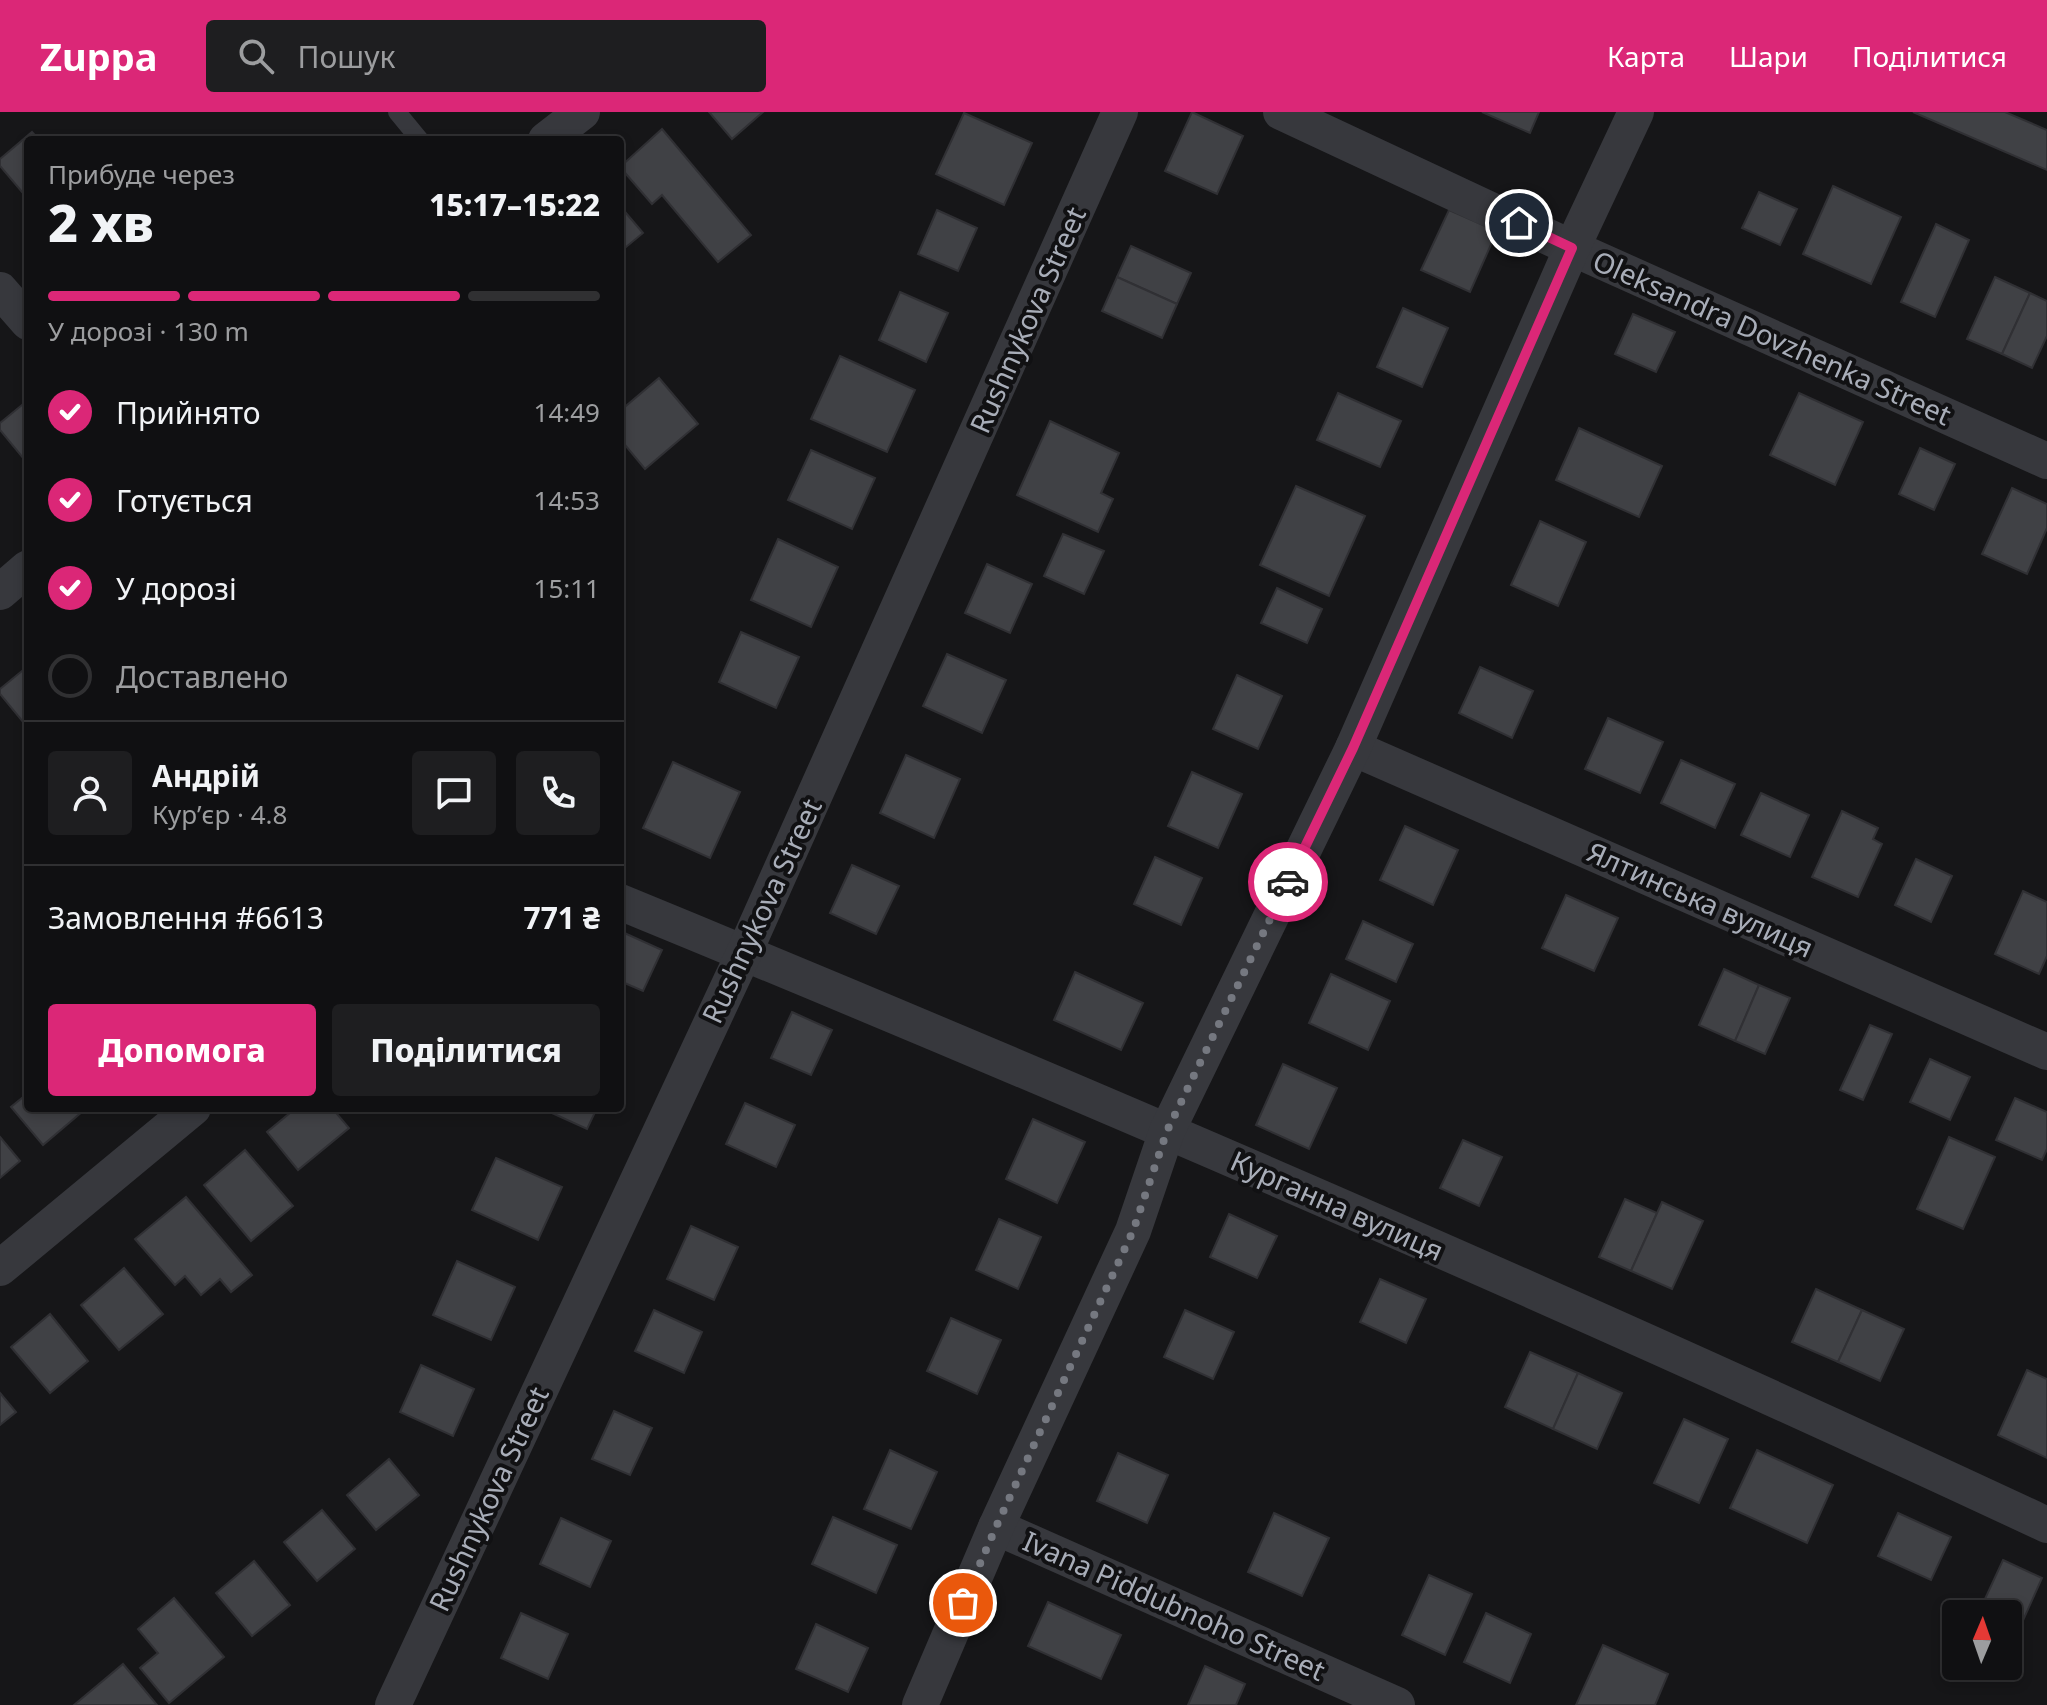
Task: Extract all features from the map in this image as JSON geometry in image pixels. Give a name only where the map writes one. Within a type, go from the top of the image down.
[{"type":"street","points":[[551,136],[582,112]]},
{"type":"street","name":"Rushnykova Street","points":[[393,1705],[744,953],[1120,112]]},
{"type":"street","name":"Oleksandra Dovzhenka Street","points":[[1281,112],[1572,248],[2047,461]]},
{"type":"street","points":[[920,1705],[996,1527],[1133,1231],[1167,1131],[1353,748],[1572,248],[1636,112]]},
{"type":"street","points":[[0,290],[24,317]]},
{"type":"street","points":[[0,592],[24,571]]},
{"type":"street","name":"Ялтинська вулиця","points":[[1353,748],[2047,1052]]},
{"type":"street","name":"Курганна вулиця","points":[[624,904],[1167,1131],[1821,1419],[2047,1525]]},
{"type":"street","points":[[0,1268],[188,1112]]},
{"type":"street","name":"Ivana Piddubnoho Street","points":[[996,1527],[1397,1705]]},
{"type":"lane","points":[[397,112],[417,136]]},
{"type":"building","points":[[709,112],[763,112],[732,139]]},
{"type":"building","points":[[1192,112],[1243,136],[1217,194],[1165,171]]},
{"type":"building","points":[[1482,112],[1539,112],[1530,133]]},
{"type":"building","points":[[1913,112],[2005,112],[2047,130],[2047,170]]},
{"type":"building","points":[[964,113],[1032,143],[1004,205],[936,174]]},
{"type":"building","points":[[662,129],[751,235],[718,262],[662,195],[652,204],[624,172],[624,163]]},
{"type":"building","points":[[24,139],[24,194],[0,166],[0,159]]},
{"type":"building","points":[[1833,186],[1901,217],[1871,284],[1803,254]]},
{"type":"building","points":[[1759,192],[1797,209],[1780,245],[1742,228]]},
{"type":"building","points":[[937,210],[977,228],[958,271],[918,254]]},
{"type":"building","points":[[1449,210],[1497,231],[1470,292],[1421,270]]},
{"type":"building","points":[[624,211],[643,233],[624,249]]},
{"type":"building","points":[[1936,224],[1969,240],[1935,317],[1901,302]]},
{"type":"building","points":[[1131,246],[1191,273],[1177,304],[1117,277]]},
{"type":"building","points":[[1117,277],[1177,304],[1162,338],[1102,311]]},
{"type":"building","points":[[1995,277],[2030,293],[2002,354],[1967,339]]},
{"type":"building","points":[[900,292],[948,313],[926,362],[879,340]]},
{"type":"building","points":[[2030,293],[2047,301],[2047,336],[2032,368],[2002,354]]},
{"type":"building","points":[[1403,308],[1448,328],[1422,387],[1377,367]]},
{"type":"building","points":[[1633,314],[1675,332],[1656,372],[1615,354]]},
{"type":"building","points":[[840,356],[915,390],[887,452],[811,419]]},
{"type":"building","points":[[659,378],[698,424],[645,469],[624,444],[624,408]]},
{"type":"building","points":[[1338,393],[1401,421],[1380,467],[1317,440]]},
{"type":"building","points":[[1799,393],[1863,422],[1835,485],[1770,455]]},
{"type":"building","points":[[24,403],[24,459],[0,430],[0,423]]},
{"type":"building","points":[[1050,421],[1119,453],[1101,493],[1113,499],[1098,532],[1017,495]]},
{"type":"building","points":[[1579,428],[1662,466],[1639,517],[1556,480]]},
{"type":"building","points":[[1920,448],[1955,464],[1934,510],[1899,494]]},
{"type":"building","points":[[811,450],[875,478],[852,529],[788,500]]},
{"type":"building","points":[[1296,486],[1365,516],[1329,596],[1260,565]]},
{"type":"building","points":[[2012,488],[2047,504],[2047,528],[2027,574],[1982,554]]},
{"type":"building","points":[[1540,521],[1586,542],[1558,606],[1511,585]]},
{"type":"building","points":[[1063,534],[1104,551],[1084,594],[1044,576]]},
{"type":"building","points":[[778,539],[838,567],[811,627],[751,600]]},
{"type":"building","points":[[987,564],[1032,584],[1010,633],[965,613]]},
{"type":"building","points":[[1277,588],[1322,609],[1307,643],[1261,623]]},
{"type":"building","points":[[741,632],[799,657],[776,708],[719,682]]},
{"type":"building","points":[[947,654],[1006,680],[982,733],[923,706]]},
{"type":"building","points":[[1480,667],[1533,691],[1512,738],[1459,713]]},
{"type":"building","points":[[24,669],[24,723],[0,694],[0,689]]},
{"type":"building","points":[[1237,675],[1282,696],[1258,749],[1213,729]]},
{"type":"building","points":[[1608,718],[1663,742],[1640,793],[1585,769]]},
{"type":"building","points":[[906,755],[960,779],[934,838],[880,813]]},
{"type":"building","points":[[1681,760],[1735,784],[1715,828],[1661,803]]},
{"type":"building","points":[[673,762],[740,792],[710,858],[643,828]]},
{"type":"building","points":[[1192,772],[1242,794],[1218,848],[1168,826]]},
{"type":"building","points":[[1761,793],[1809,815],[1790,857],[1741,835]]},
{"type":"building","points":[[1842,811],[1878,828],[1873,839],[1882,844],[1858,897],[1812,877]]},
{"type":"building","points":[[1405,826],[1458,850],[1433,905],[1380,880]]},
{"type":"building","points":[[1155,857],[1202,878],[1181,925],[1134,904]]},
{"type":"building","points":[[1916,859],[1952,876],[1931,922],[1895,905]]},
{"type":"building","points":[[852,865],[899,886],[876,934],[830,913]]},
{"type":"building","points":[[2023,891],[2047,902],[2047,956],[2039,974],[1995,954]]},
{"type":"building","points":[[1566,895],[1618,918],[1594,971],[1542,948]]},
{"type":"building","points":[[1363,921],[1413,944],[1396,982],[1346,959]]},
{"type":"building","points":[[624,933],[662,950],[643,991],[624,983]]},
{"type":"building","points":[[1724,969],[1759,985],[1735,1041],[1699,1025]]},
{"type":"building","points":[[1075,972],[1143,1003],[1121,1050],[1054,1020]]},
{"type":"building","points":[[1331,974],[1390,1001],[1368,1050],[1309,1023]]},
{"type":"building","points":[[1759,985],[1790,998],[1765,1054],[1735,1041]]},
{"type":"building","points":[[792,1012],[832,1030],[811,1075],[771,1058]]},
{"type":"building","points":[[1870,1025],[1892,1034],[1863,1100],[1840,1090]]},
{"type":"building","points":[[1930,1059],[1970,1077],[1950,1120],[1910,1102]]},
{"type":"building","points":[[1283,1064],[1337,1088],[1309,1149],[1256,1125]]},
{"type":"building","points":[[24,1096],[24,1112],[82,1112],[43,1145],[11,1107]]},
{"type":"building","points":[[2015,1098],[2047,1112],[2047,1149],[2042,1160],[1996,1140]]},
{"type":"building","points":[[745,1103],[795,1125],[776,1167],[726,1144]]},
{"type":"building","points":[[291,1112],[335,1112],[349,1128],[298,1170],[267,1132]]},
{"type":"building","points":[[550,1112],[595,1112],[587,1129]]},
{"type":"building","points":[[1033,1119],[1085,1142],[1057,1203],[1006,1179]]},
{"type":"building","points":[[0,1137],[20,1161],[0,1178]]},
{"type":"building","points":[[1949,1137],[1995,1157],[1963,1229],[1917,1209]]},
{"type":"building","points":[[1463,1140],[1502,1157],[1479,1206],[1440,1188]]},
{"type":"building","points":[[245,1150],[293,1206],[251,1241],[204,1185]]},
{"type":"building","points":[[496,1158],[562,1187],[538,1240],[472,1210]]},
{"type":"building","points":[[186,1197],[252,1275],[231,1292],[220,1279],[201,1295],[185,1276],[175,1285],[135,1239]]},
{"type":"building","points":[[1625,1199],[1657,1213],[1631,1271],[1599,1257]]},
{"type":"building","points":[[1662,1202],[1703,1221],[1672,1289],[1631,1271]]},
{"type":"building","points":[[1229,1214],[1277,1236],[1257,1278],[1210,1257]]},
{"type":"building","points":[[999,1219],[1041,1237],[1018,1289],[976,1270]]},
{"type":"building","points":[[691,1226],[738,1247],[714,1300],[667,1279]]},
{"type":"building","points":[[457,1261],[515,1287],[491,1340],[433,1315]]},
{"type":"building","points":[[124,1268],[163,1314],[119,1350],[81,1305]]},
{"type":"building","points":[[1380,1279],[1426,1299],[1406,1343],[1360,1322]]},
{"type":"building","points":[[1816,1289],[1862,1310],[1838,1362],[1792,1342]]},
{"type":"building","points":[[654,1310],[702,1332],[684,1373],[635,1351]]},
{"type":"building","points":[[1185,1310],[1234,1332],[1213,1379],[1164,1357]]},
{"type":"building","points":[[1862,1310],[1904,1329],[1880,1381],[1838,1362]]},
{"type":"building","points":[[50,1314],[88,1361],[50,1393],[11,1347]]},
{"type":"building","points":[[951,1318],[1001,1340],[977,1394],[927,1371]]},
{"type":"building","points":[[1530,1352],[1578,1373],[1553,1429],[1505,1407]]},
{"type":"building","points":[[421,1365],[474,1389],[453,1436],[400,1412]]},
{"type":"building","points":[[2027,1370],[2047,1379],[2047,1458],[1998,1435]]},
{"type":"building","points":[[1578,1373],[1622,1393],[1597,1449],[1553,1429]]},
{"type":"building","points":[[0,1393],[16,1412],[0,1425]]},
{"type":"building","points":[[614,1411],[652,1428],[630,1475],[592,1459]]},
{"type":"building","points":[[1684,1419],[1728,1439],[1699,1503],[1654,1483]]},
{"type":"building","points":[[890,1450],[937,1472],[911,1529],[864,1509]]},
{"type":"building","points":[[1757,1450],[1833,1485],[1807,1543],[1730,1508]]},
{"type":"building","points":[[1118,1453],[1168,1475],[1147,1523],[1097,1501]]},
{"type":"building","points":[[389,1459],[419,1495],[376,1530],[347,1495]]},
{"type":"building","points":[[322,1510],[355,1549],[317,1581],[284,1542]]},
{"type":"building","points":[[1274,1513],[1329,1538],[1302,1596],[1248,1572]]},
{"type":"building","points":[[1898,1513],[1951,1537],[1931,1580],[1878,1556]]},
{"type":"building","points":[[833,1517],[897,1545],[876,1593],[812,1564]]},
{"type":"building","points":[[561,1518],[611,1541],[590,1587],[540,1564]]},
{"type":"building","points":[[2003,1560],[2042,1578],[2022,1623],[2022,1600],[1984,1600]]},
{"type":"building","points":[[254,1561],[290,1605],[252,1636],[216,1593]]},
{"type":"building","points":[[1429,1575],[1472,1594],[1445,1655],[1402,1635]]},
{"type":"building","points":[[174,1598],[224,1657],[169,1703],[140,1668],[158,1653],[138,1629]]},
{"type":"building","points":[[1048,1602],[1121,1635],[1101,1679],[1028,1646]]},
{"type":"building","points":[[521,1613],[568,1634],[548,1679],[501,1658]]},
{"type":"building","points":[[1486,1613],[1531,1634],[1510,1683],[1464,1662]]},
{"type":"building","points":[[816,1624],[868,1648],[848,1692],[796,1669]]},
{"type":"building","points":[[1603,1645],[1668,1674],[1655,1705],[1576,1705]]},
{"type":"building","points":[[123,1664],[157,1705],[74,1705]]},
{"type":"building","points":[[1205,1666],[1245,1684],[1236,1705],[1188,1705]]},
{"type":"way so far","points":[[963,1603],[1133,1231],[1167,1131],[1288,882]]},
{"type":"route","points":[[1288,882],[1353,748],[1572,248],[1519,223]]}]
